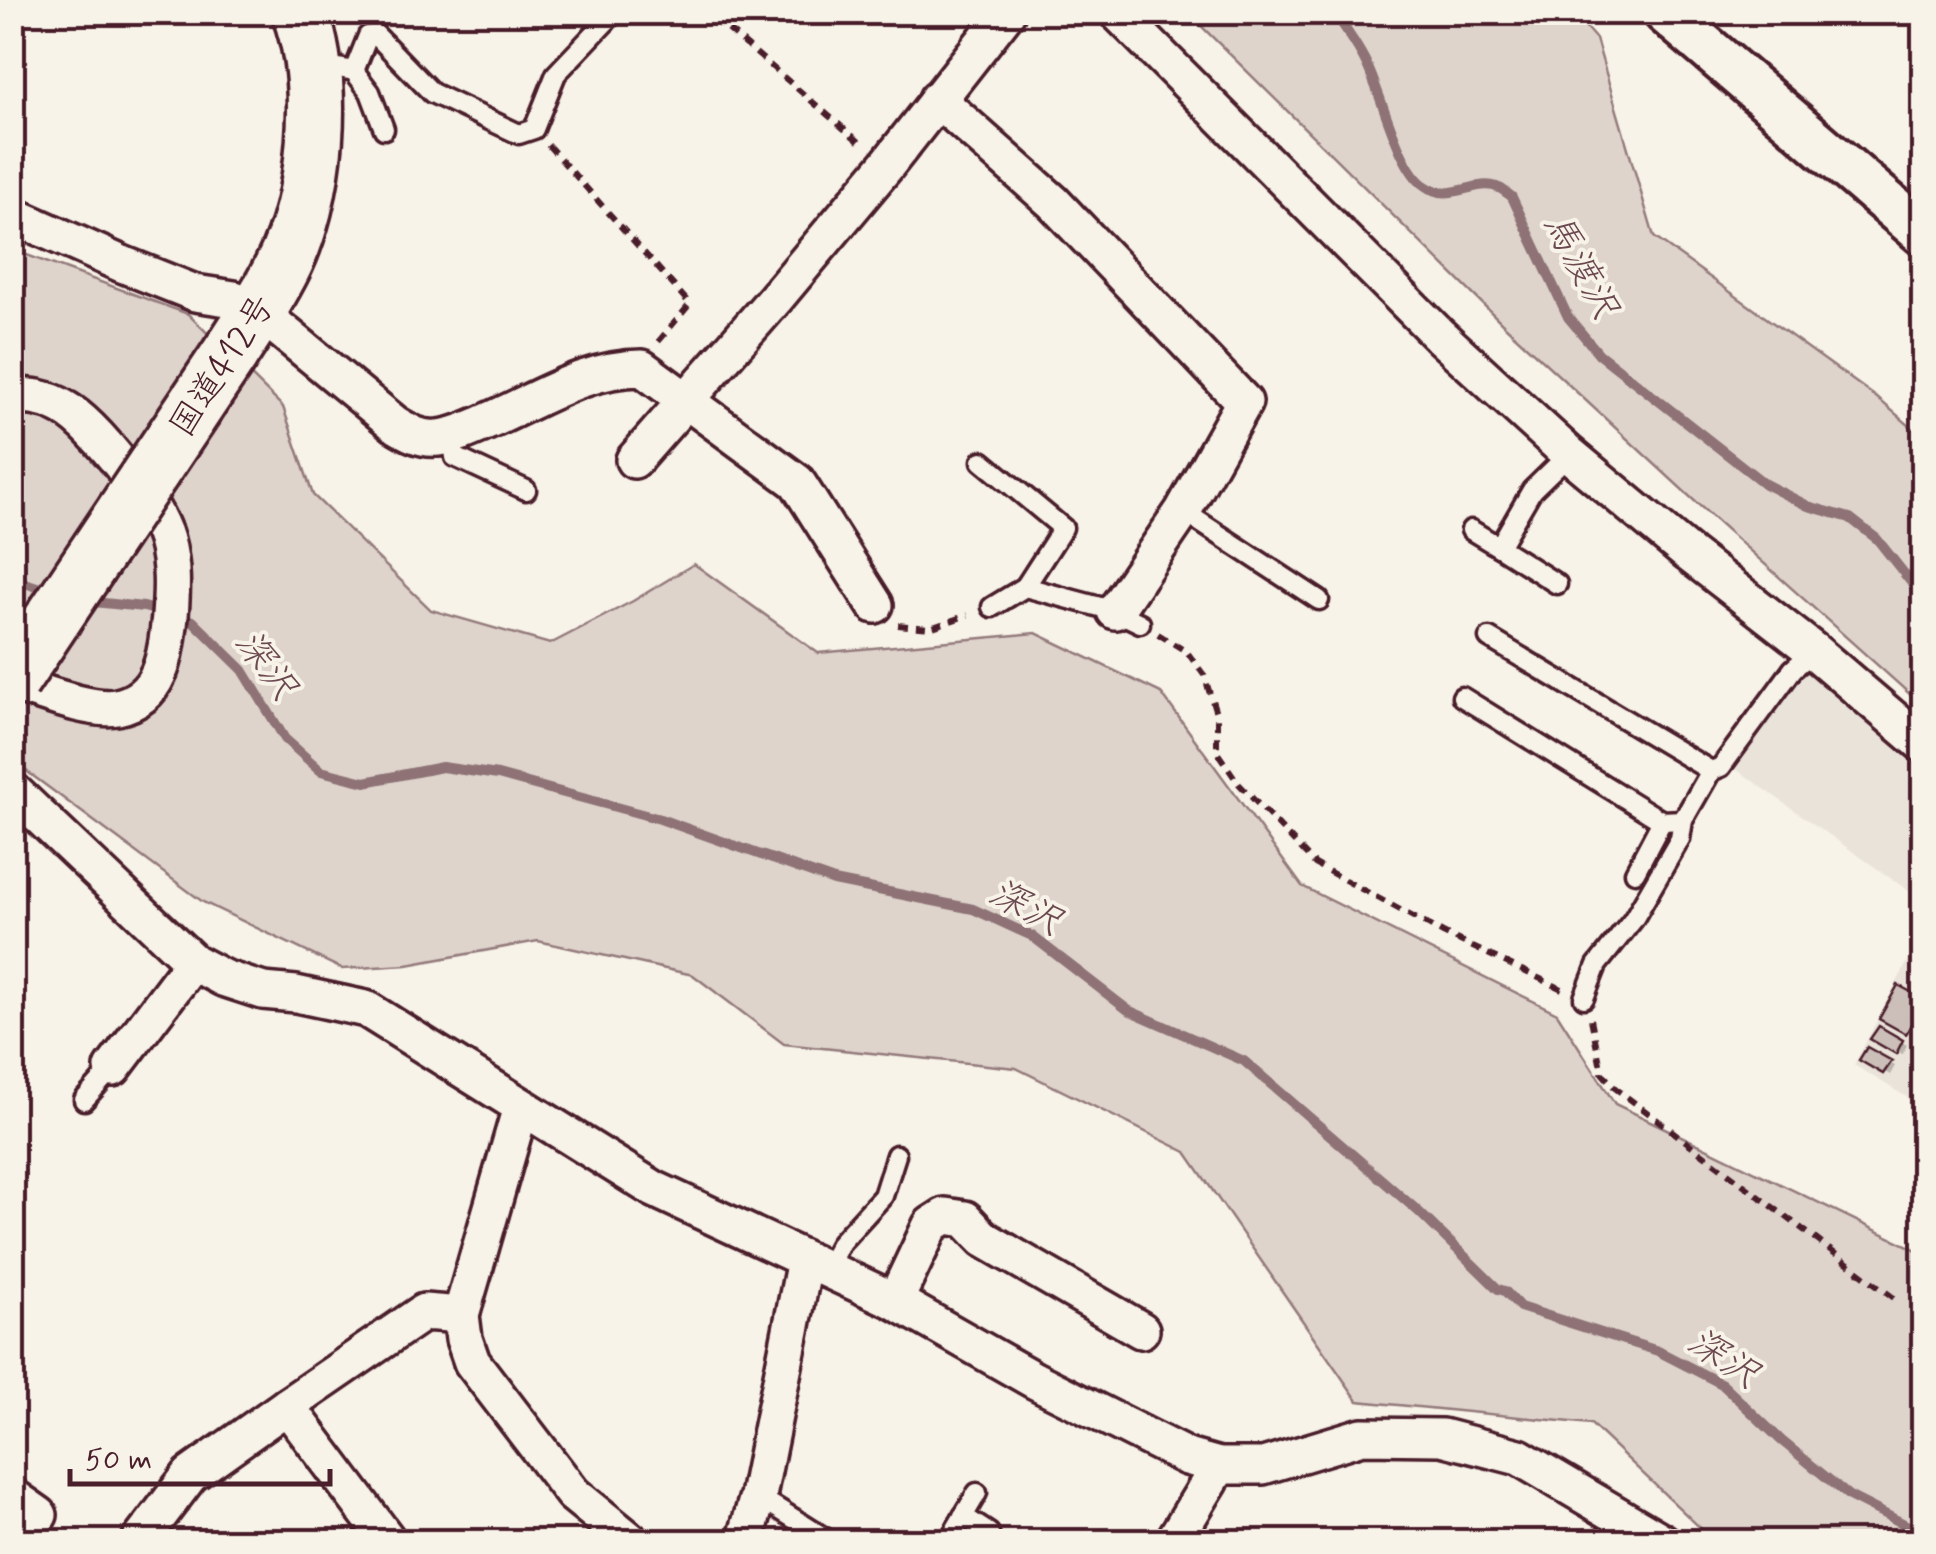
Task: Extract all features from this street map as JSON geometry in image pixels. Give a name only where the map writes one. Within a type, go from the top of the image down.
[{"type":"highway","name":"国道412号","points":[[12,682],[284,266],[304,209],[322,49]]},
{"type":"street","points":[[634,460],[875,180],[1007,12]]},
{"type":"street","points":[[1117,12],[1440,336],[1568,454],[1814,651],[1924,745]]},
{"type":"street","points":[[1665,12],[1924,234]]},
{"type":"street","points":[[937,99],[1053,202],[1244,402],[1128,617]]},
{"type":"street","points":[[12,215],[195,294],[234,299],[244,332],[414,436],[435,439],[452,435],[573,382],[616,368],[642,368],[797,482],[875,605]]},
{"type":"street","points":[[12,396],[40,397],[68,410],[108,448],[146,499],[166,538],[172,582],[166,656],[158,676],[141,697],[116,707],[95,708],[12,682]]},
{"type":"street","points":[[12,790],[193,962],[223,978],[263,991],[366,1008],[654,1189],[895,1301],[1083,1406],[1188,1458],[1219,1466],[1263,1466],[1362,1436],[1442,1438],[1519,1457],[1663,1542]]},
{"type":"street","points":[[113,1068],[193,962]]},
{"type":"street","points":[[521,1107],[461,1315],[464,1338],[472,1362],[573,1494],[632,1542]]},
{"type":"street","points":[[895,1301],[931,1225],[944,1216],[965,1219],[984,1239],[1014,1240],[1127,1312]]},
{"type":"street","points":[[746,1542],[815,1265]]},
{"type":"street","points":[[139,1542],[190,1475],[287,1406],[424,1312],[461,1315]]},
{"type":"street","points":[[287,1406],[383,1539]]},
{"type":"street","points":[[1174,1542],[1219,1466]]},
{"type":"lane","points":[[322,49],[374,34],[432,93],[519,134],[534,129],[556,74],[615,12]]},
{"type":"lane","points":[[322,49],[370,92],[384,129]]},
{"type":"lane","points":[[452,435],[455,456],[526,490]]},
{"type":"lane","points":[[1498,546],[1532,490],[1568,454]]},
{"type":"lane","points":[[982,461],[1063,528],[1025,587],[992,607]]},
{"type":"lane","points":[[1183,511],[1319,600]]},
{"type":"lane","points":[[1471,530],[1557,584]]},
{"type":"lane","points":[[1025,587],[1128,617]]},
{"type":"lane","points":[[1489,638],[1710,771]]},
{"type":"lane","points":[[1584,998],[1597,965],[1633,920],[1680,839],[1683,820],[1710,771],[1721,766],[1793,669],[1814,651]]},
{"type":"lane","points":[[1462,697],[1662,820],[1683,820]]},
{"type":"lane","points":[[1634,872],[1662,820]]},
{"type":"lane","points":[[84,1100],[113,1068]]},
{"type":"lane","points":[[815,1265],[842,1242],[883,1196],[896,1155]]},
{"type":"lane","points":[[948,1542],[977,1493]]},
{"type":"lane","points":[[758,1496],[831,1542]]},
{"type":"lane","points":[[963,1516],[989,1532]]},
{"type":"path","points":[[678,12],[723,25],[834,119]]},
{"type":"path","points":[[545,141],[690,304],[651,350],[642,368]]},
{"type":"path","points":[[875,605],[895,625],[930,628],[992,607]]},
{"type":"path","points":[[1128,617],[1186,652],[1204,674],[1217,716],[1217,752],[1239,784],[1315,864],[1443,932],[1584,998],[1602,1074],[1615,1088],[1894,1298]]},
{"type":"shaded area","points":[[1188,13],[1573,13],[1596,39],[1654,237],[1876,397],[1923,437],[1923,706],[1504,325]]},
{"type":"shaded area","points":[[13,250],[188,314],[283,407],[313,495],[431,610],[550,644],[694,564],[818,653],[1036,633],[1161,693],[1302,886],[1557,1013],[1615,1104],[1923,1253],[1923,1541],[1714,1541],[1591,1424],[1358,1401],[1186,1152],[1016,1068],[784,1044],[693,975],[538,941],[407,965],[342,969],[203,902],[13,761]]},
{"type":"shaded area","points":[[1818,671],[1923,757],[1923,901],[1736,769],[1802,674]]},
{"type":"shaded area","points":[[1923,932],[1923,1107],[1854,1065]]},
{"type":"building","points":[[1898,985],[1924,999],[1906,1034],[1879,1019]]},
{"type":"building","points":[[1879,1026],[1903,1040],[1896,1054],[1870,1039]]},
{"type":"building","points":[[1867,1047],[1892,1061],[1883,1074],[1859,1060]]},
{"type":"waterway","name":"馬渡沢","points":[[1335,12],[1364,59],[1414,175],[1434,190],[1453,192],[1490,186],[1512,197],[1568,317],[1599,354],[1765,484],[1808,506],[1850,518],[1877,539],[1924,603]]},
{"type":"waterway","name":"深沢","points":[[12,579],[53,592]]},
{"type":"waterway","name":"深沢","points":[[83,601],[144,607],[193,621],[243,670],[285,739],[321,771],[365,782],[442,767],[498,775],[660,819],[834,881],[973,909],[1032,936],[1128,1010],[1244,1061],[1418,1211],[1520,1307],[1658,1351],[1722,1384],[1782,1441],[1849,1496],[1924,1534]]}]
